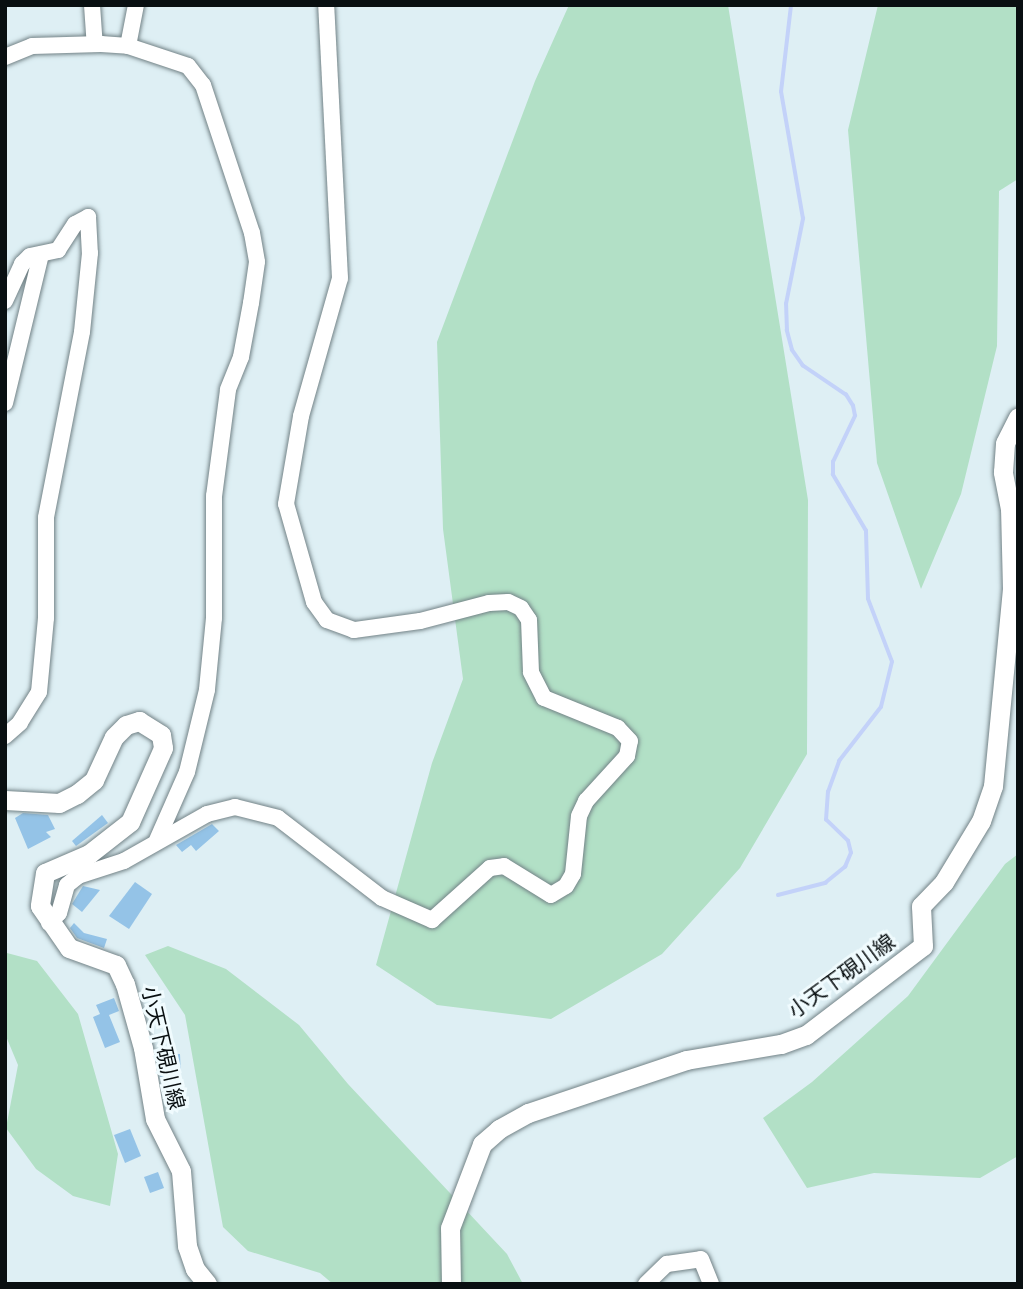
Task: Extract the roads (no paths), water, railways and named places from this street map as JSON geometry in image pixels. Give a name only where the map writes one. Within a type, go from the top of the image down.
[{"type":"main road","name":"小天下硯川線","points":[[451,1284],[450,1228],[482,1144],[499,1129],[528,1113],[686,1060],[781,1044],[806,1035],[863,987],[923,946],[921,906],[944,882],[981,821],[993,786],[1013,589],[1010,509],[1003,462],[1005,443],[1018,417]]},
{"type":"main road","name":"小天下硯川線","points":[[5,800],[59,803],[77,794],[94,780],[114,737],[126,725],[139,721],[162,735],[163,748],[130,822],[89,854],[45,873],[40,906],[49,923],[69,948],[116,965],[125,984],[144,1048],[155,1119],[181,1171],[187,1246],[195,1269],[207,1284]]},
{"type":"street","points":[[92,5],[95,44]]},
{"type":"street","points":[[128,46],[136,5]]},
{"type":"street","points":[[49,923],[59,913],[67,886],[78,876],[124,861],[207,814],[234,807],[257,810],[278,818],[321,848],[382,898],[432,920],[490,868],[504,866],[551,895],[566,886],[573,874],[579,816],[586,801],[620,767],[630,741],[601,719],[544,698],[531,671],[529,620],[521,608],[508,602],[382,628],[354,630],[327,620],[314,603],[286,504],[301,416],[340,278],[326,5]]},
{"type":"street","points":[[5,57],[32,46],[95,44],[128,46],[188,66],[203,85],[253,233],[257,261],[241,357],[229,390],[214,496],[214,618],[207,690],[187,772],[158,840]]},
{"type":"street","points":[[5,302],[22,264],[41,254],[58,250],[75,224],[88,217],[90,253],[82,332],[46,518],[45,629],[39,692],[20,723],[5,736]]},
{"type":"street","points":[[5,403],[41,254]]},
{"type":"street","points":[[646,1284],[667,1264],[701,1259],[711,1284]]},
{"type":"waterway","points":[[778,895],[825,883],[845,867],[851,853],[848,841],[826,820],[828,792],[839,761],[881,707],[892,662],[868,599],[866,531],[833,475],[833,462],[855,416],[853,406],[846,395],[803,366],[792,350],[787,331],[786,304],[803,219],[781,92],[791,5]]}]
